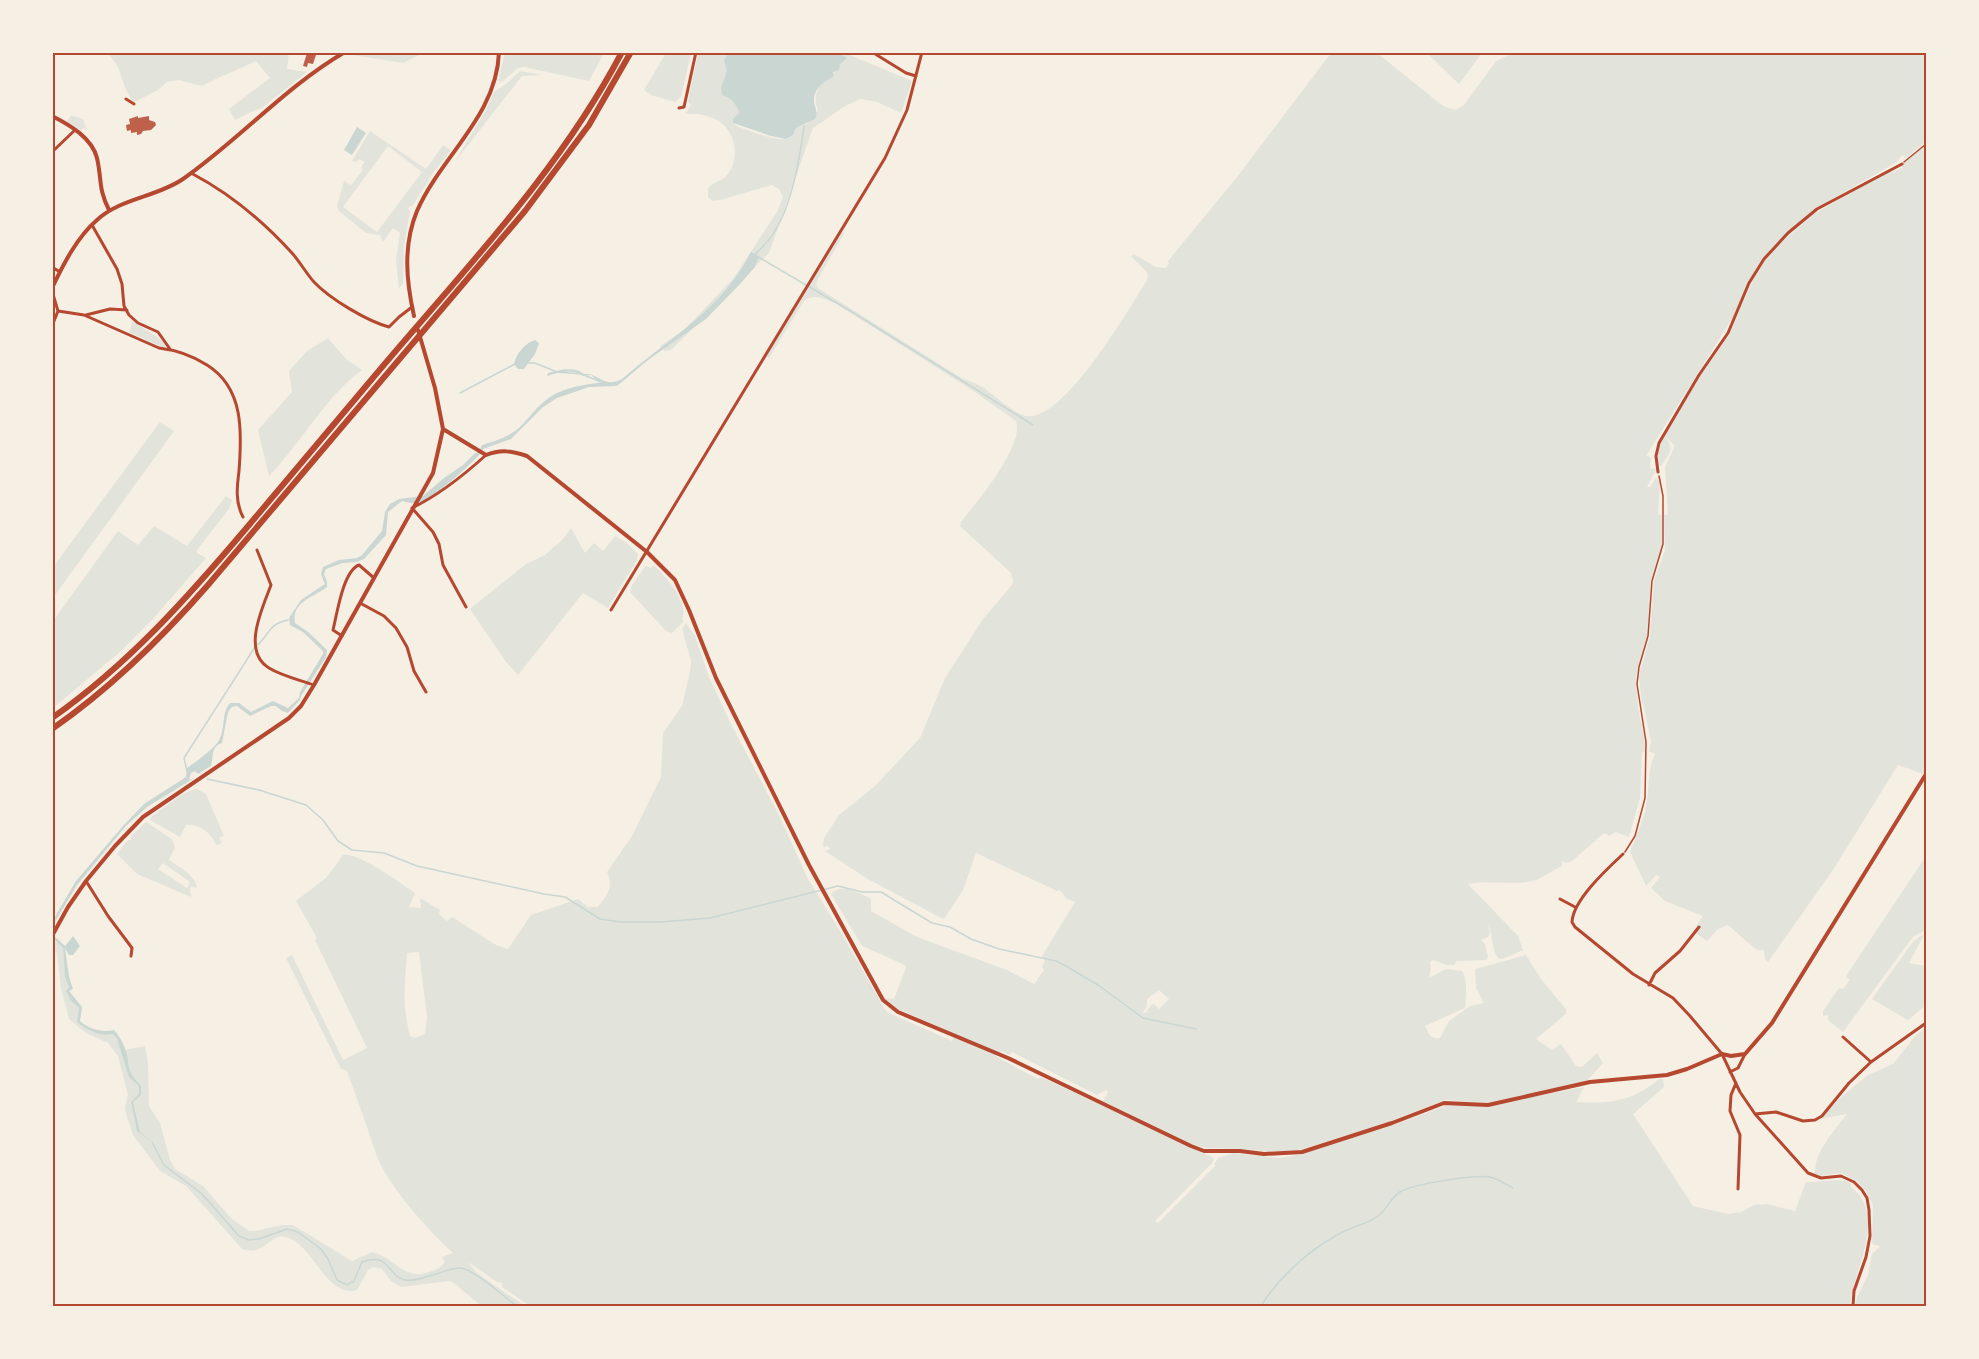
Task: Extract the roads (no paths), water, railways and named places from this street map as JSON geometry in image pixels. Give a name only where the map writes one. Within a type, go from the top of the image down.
[{"type":"highway","points":[[52,718],[120,665],[176,609],[545,172],[582,120],[622,52]]},
{"type":"highway","points":[[52,729],[126,671],[182,615],[552,177],[589,125],[633,52]]},
{"type":"street","points":[[414,316],[407,279],[406,257],[417,212],[428,191],[471,130],[483,108],[498,71],[499,52]]},
{"type":"street","points":[[679,108],[684,107],[696,52]]},
{"type":"street","points":[[872,52],[906,73],[916,76]]},
{"type":"street","points":[[611,610],[885,158],[908,110],[922,52]]},
{"type":"street","points":[[52,326],[58,311],[52,290],[60,272],[92,225],[109,210],[171,186],[190,173],[312,73],[342,53]]},
{"type":"street","points":[[126,99],[134,104]]},
{"type":"street","points":[[52,116],[84,136],[95,151],[100,190],[109,210]]},
{"type":"street","points":[[52,152],[75,130]]},
{"type":"street","points":[[1658,472],[1656,456],[1659,443],[1699,375],[1728,333],[1749,283],[1764,259],[1788,233],[1817,209],[1902,164]]},
{"type":"street","points":[[190,173],[211,184],[241,205],[292,253],[323,290],[366,318],[389,327],[412,307]]},
{"type":"street","points":[[92,225],[117,269],[127,310],[138,323],[158,332],[170,349]]},
{"type":"street","points":[[52,267],[60,272]]},
{"type":"street","points":[[84,315],[110,309],[127,310]]},
{"type":"street","points":[[58,311],[84,315],[159,348],[170,349],[198,360],[220,373],[236,399],[241,433],[237,486],[239,508],[243,517]]},
{"type":"street","points":[[52,936],[86,881],[143,817],[289,718],[301,706],[314,685],[433,473],[443,429],[435,388],[418,330]]},
{"type":"street","points":[[443,429],[483,453],[509,450],[527,456],[647,552],[675,580],[716,678],[824,892],[883,1000],[898,1012],[1008,1058],[1156,1131],[1204,1151],[1240,1151],[1278,1155],[1302,1152],[1392,1124],[1444,1103],[1488,1105],[1590,1082],[1667,1075],[1722,1054],[1731,1056],[1745,1054]]},
{"type":"street","points":[[412,508],[430,500],[468,471],[483,453]]},
{"type":"street","points":[[412,508],[433,532],[443,565],[466,607]]},
{"type":"street","points":[[257,550],[271,585],[255,630],[257,649],[263,664],[270,669],[314,685]]},
{"type":"street","points":[[342,636],[333,630],[350,572],[359,565],[374,578]]},
{"type":"street","points":[[360,603],[384,616],[396,628],[410,654],[414,671],[426,692]]},
{"type":"street","points":[[1730,1072],[1738,1068],[1745,1054],[1772,1023],[1926,774]]},
{"type":"street","points":[[1623,854],[1575,907],[1572,922],[1575,927],[1649,985],[1673,999],[1722,1054],[1755,1114],[1808,1173],[1821,1178],[1841,1176],[1854,1182],[1866,1196],[1870,1236],[1866,1257],[1854,1292],[1853,1306]]},
{"type":"street","points":[[86,881],[132,948],[131,956]]},
{"type":"street","points":[[1560,899],[1575,907]]},
{"type":"street","points":[[1649,985],[1655,973],[1680,951],[1700,927]]},
{"type":"street","points":[[1755,1114],[1776,1112],[1803,1121],[1815,1120],[1822,1116],[1849,1083],[1871,1062],[1926,1023]]},
{"type":"street","points":[[1843,1037],[1871,1062]]},
{"type":"street","points":[[1726,1064],[1731,1056]]},
{"type":"street","points":[[1736,1083],[1731,1095],[1730,1111],[1740,1135],[1738,1189]]},
{"type":"waterway","points":[[754,256],[773,234],[787,207],[798,166],[804,126]]},
{"type":"waterway","points":[[755,255],[852,312],[1033,425]]},
{"type":"waterway","points":[[529,363],[535,363],[557,372],[582,374]]},
{"type":"waterway","points":[[460,393],[515,364]]},
{"type":"waterway","points":[[586,376],[604,383]]},
{"type":"waterway","points":[[187,771],[184,758],[255,647],[272,627],[288,620]]},
{"type":"waterway","points":[[207,779],[259,790],[306,805],[323,820],[338,841],[352,850],[384,853],[417,866],[565,897],[600,919],[620,922],[660,922],[710,918],[838,886],[862,892],[881,892],[932,923],[950,927],[971,939],[999,949],[1056,961],[1098,985],[1143,1018],[1196,1029]]},
{"type":"waterway","points":[[152,1142],[164,1165],[202,1194],[239,1236],[249,1240],[259,1239],[287,1229],[298,1232],[321,1249],[337,1280],[347,1285],[354,1281],[362,1262],[371,1260],[384,1262],[399,1278],[405,1280],[459,1268],[480,1277],[517,1306]]},
{"type":"waterway","points":[[1261,1306],[1276,1285],[1305,1257],[1342,1232],[1374,1219],[1400,1192],[1432,1183],[1474,1177],[1493,1178],[1513,1188]]}]
